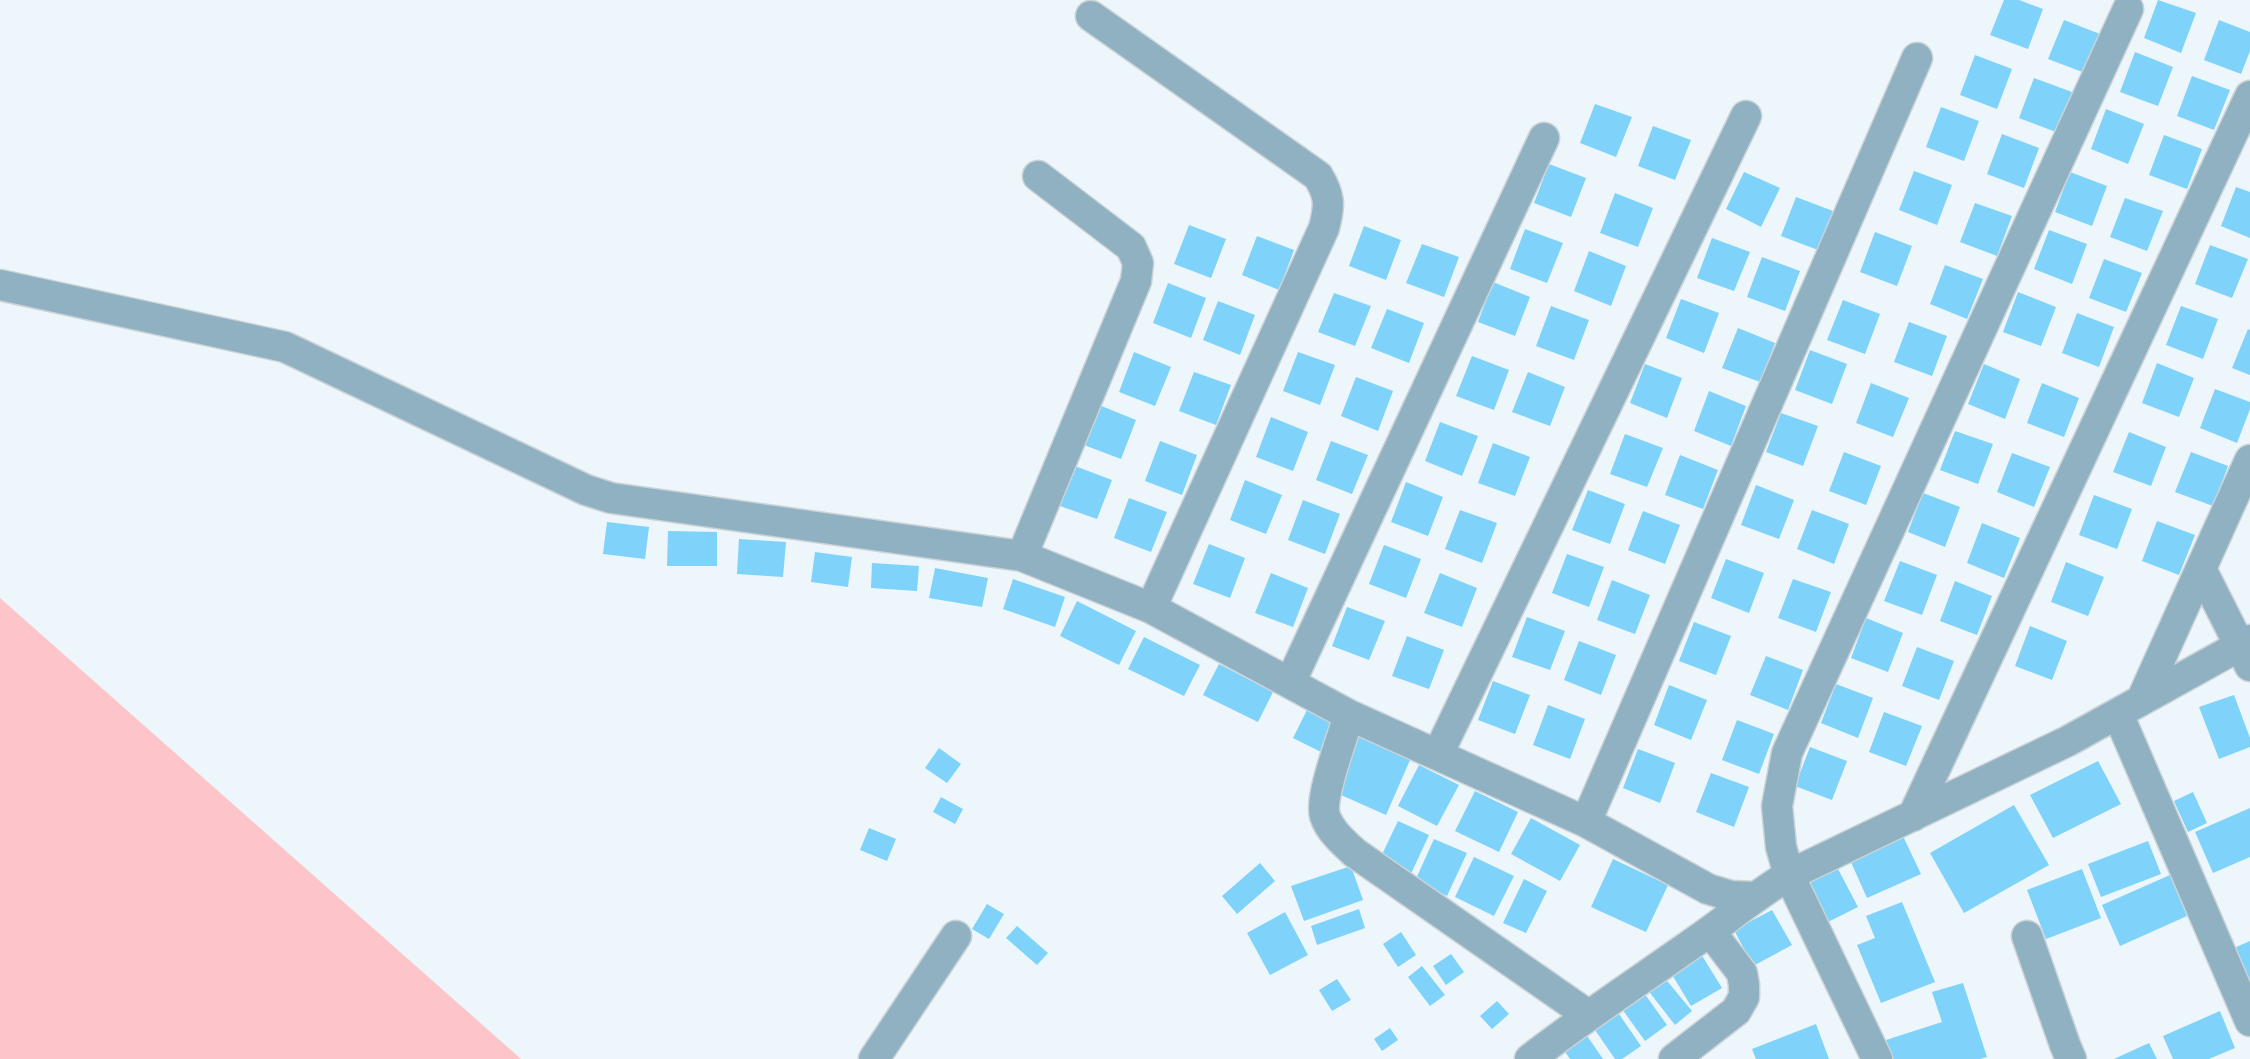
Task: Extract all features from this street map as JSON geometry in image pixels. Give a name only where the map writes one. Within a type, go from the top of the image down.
[{"type":"street","points":[[1877,1059],[1789,875],[1781,847],[1777,806],[1787,753],[2128,9]]},
{"type":"street","points":[[1091,16],[1318,176],[1327,192],[1329,210],[1324,228],[1151,608]]},
{"type":"street","points":[[1586,822],[1917,58]]},
{"type":"street","points":[[1913,816],[2250,96]]},
{"type":"street","points":[[1438,754],[1746,116]]},
{"type":"street","points":[[1290,683],[1544,138]]},
{"type":"street","points":[[1022,556],[1136,281],[1137,263],[1131,247],[1038,176]]},
{"type":"street","points":[[0,285],[285,347],[586,490],[611,498],[1022,556],[1151,608],[1349,715],[1586,822],[1708,889],[1731,896],[1754,897]]},
{"type":"street","points":[[2250,460],[2201,568],[2130,707],[2250,1021]]},
{"type":"street","points":[[1530,1059],[1754,897],[1789,875],[2068,741],[2130,707],[2246,651],[2201,568]]},
{"type":"street","points":[[1349,715],[1324,799],[1325,816],[1339,839],[1355,853],[1588,1015]]},
{"type":"street","points":[[1674,1059],[1736,1011],[1744,997],[1742,973],[1710,931]]},
{"type":"street","points":[[874,1059],[956,936]]},
{"type":"street","points":[[2027,936],[2071,1059]]},
{"type":"shaded area","points":[[0,598],[521,1059],[0,1059]]},
{"type":"building","points":[[2004,0],[2019,0],[2043,9],[2028,49],[1990,35]]},
{"type":"building","points":[[2158,0],[2196,13],[2181,53],[2144,38]]},
{"type":"building","points":[[2064,20],[2100,34],[2085,73],[2048,59]]},
{"type":"building","points":[[2219,20],[2250,32],[2250,51],[2241,74],[2204,60]]},
{"type":"building","points":[[2135,52],[2173,67],[2158,106],[2120,92]]},
{"type":"building","points":[[1975,55],[2012,69],[1997,109],[1960,95]]},
{"type":"building","points":[[2192,76],[2230,90],[2214,130],[2177,116]]},
{"type":"building","points":[[2034,78],[2072,92],[2056,132],[2019,118]]},
{"type":"building","points":[[1595,104],[1632,117],[1616,157],[1580,143]]},
{"type":"building","points":[[1941,107],[1979,121],[1964,161],[1926,147]]},
{"type":"building","points":[[2106,109],[2144,124],[2128,164],[2091,149]]},
{"type":"building","points":[[1653,126],[1691,140],[1675,180],[1638,166]]},
{"type":"building","points":[[2002,134],[2039,148],[2024,188],[1987,174]]},
{"type":"building","points":[[2164,135],[2202,149],[2187,189],[2149,175]]},
{"type":"building","points":[[1549,164],[1586,178],[1571,217],[1534,203]]},
{"type":"building","points":[[1914,171],[1952,185],[1937,225],[1899,210]]},
{"type":"building","points":[[1744,172],[1780,188],[1761,227],[1726,209]]},
{"type":"building","points":[[2070,172],[2107,186],[2092,226],[2055,212]]},
{"type":"building","points":[[2236,187],[2250,192],[2250,238],[2221,226]]},
{"type":"building","points":[[1615,193],[1653,208],[1638,247],[1600,233]]},
{"type":"building","points":[[1796,197],[1833,211],[1818,250],[1781,236]]},
{"type":"building","points":[[2125,198],[2163,211],[2147,251],[2110,237]]},
{"type":"building","points":[[1975,203],[2012,216],[1997,256],[1960,242]]},
{"type":"building","points":[[1189,225],[1226,239],[1211,278],[1174,264]]},
{"type":"building","points":[[1364,226],[1401,240],[1386,280],[1349,266]]},
{"type":"building","points":[[1525,229],[1563,243],[1547,283],[1510,269]]},
{"type":"building","points":[[2049,230],[2087,244],[2072,284],[2034,269]]},
{"type":"building","points":[[1875,232],[1912,246],[1897,286],[1860,272]]},
{"type":"building","points":[[1257,236],[1294,250],[1279,290],[1242,275]]},
{"type":"building","points":[[1712,238],[1750,252],[1734,291],[1697,278]]},
{"type":"building","points":[[1422,244],[1459,257],[1444,297],[1406,283]]},
{"type":"building","points":[[2210,245],[2248,259],[2232,298],[2195,284]]},
{"type":"building","points":[[1589,251],[1626,266],[1611,306],[1574,291]]},
{"type":"building","points":[[1762,257],[1800,271],[1785,311],[1747,297]]},
{"type":"building","points":[[2104,259],[2142,273],[2126,312],[2089,298]]},
{"type":"building","points":[[1945,265],[1983,279],[1967,319],[1930,304]]},
{"type":"building","points":[[1493,282],[1530,297],[1515,336],[1478,322]]},
{"type":"building","points":[[1168,283],[1206,298],[1191,338],[1153,323]]},
{"type":"building","points":[[2018,292],[2056,307],[2041,346],[2003,332]]},
{"type":"building","points":[[1334,293],[1371,306],[1355,346],[1318,332]]},
{"type":"building","points":[[1681,299],[1719,313],[1704,353],[1666,338]]},
{"type":"building","points":[[1843,300],[1880,314],[1865,354],[1827,340]]},
{"type":"building","points":[[1218,301],[1255,315],[1240,355],[1203,340]]},
{"type":"building","points":[[1551,306],[1589,320],[1574,360],[1536,346]]},
{"type":"building","points":[[2181,306],[2218,319],[2203,359],[2166,345]]},
{"type":"building","points":[[1387,309],[1424,323],[1409,363],[1371,348]]},
{"type":"building","points":[[2077,313],[2114,327],[2099,367],[2062,353]]},
{"type":"building","points":[[1909,322],[1947,336],[1932,376],[1894,362]]},
{"type":"building","points":[[1738,328],[1775,343],[1760,382],[1722,368]]},
{"type":"building","points":[[2248,329],[2250,330],[2250,375],[2232,368]]},
{"type":"building","points":[[1810,350],[1847,364],[1832,404],[1795,390]]},
{"type":"building","points":[[1134,352],[1171,367],[1155,406],[1119,392]]},
{"type":"building","points":[[1298,352],[1335,365],[1320,405],[1283,391]]},
{"type":"building","points":[[1472,356],[1509,370],[1494,410],[1456,396]]},
{"type":"building","points":[[2157,363],[2194,378],[2179,417],[2142,403]]},
{"type":"building","points":[[1645,364],[1682,378],[1667,418],[1630,403]]},
{"type":"building","points":[[1984,364],[2020,379],[2005,419],[1968,404]]},
{"type":"building","points":[[1194,372],[1231,385],[1216,425],[1179,411]]},
{"type":"building","points":[[1528,372],[1565,387],[1550,426],[1512,412]]},
{"type":"building","points":[[1356,377],[1393,391],[1378,431],[1341,416]]},
{"type":"building","points":[[1871,383],[1909,398],[1893,437],[1856,423]]},
{"type":"building","points":[[2042,383],[2079,398],[2064,437],[2027,423]]},
{"type":"building","points":[[2215,389],[2250,402],[2250,409],[2237,443],[2200,428]]},
{"type":"building","points":[[1709,391],[1746,406],[1731,446],[1694,431]]},
{"type":"building","points":[[1099,405],[1136,420],[1121,459],[1084,445]]},
{"type":"building","points":[[1781,413],[1818,426],[1803,466],[1766,452]]},
{"type":"building","points":[[1271,417],[1308,432],[1293,471],[1256,457]]},
{"type":"building","points":[[1440,422],[1478,436],[1462,476],[1425,461]]},
{"type":"building","points":[[1955,431],[1993,444],[1978,484],[1940,470]]},
{"type":"building","points":[[2129,432],[2166,447],[2151,486],[2113,472]]},
{"type":"building","points":[[1625,434],[1663,448],[1647,487],[1610,474]]},
{"type":"building","points":[[1160,441],[1197,455],[1182,495],[1145,481]]},
{"type":"building","points":[[1331,441],[1368,455],[1352,494],[1316,480]]},
{"type":"building","points":[[1493,443],[1530,457],[1515,496],[1478,483]]},
{"type":"building","points":[[1844,452],[1881,466],[1866,505],[1829,491]]},
{"type":"building","points":[[2191,452],[2228,466],[2213,506],[2175,492]]},
{"type":"building","points":[[2012,453],[2050,467],[2034,507],[1997,492]]},
{"type":"building","points":[[1680,455],[1718,470],[1703,509],[1665,495]]},
{"type":"building","points":[[1075,466],[1112,480],[1097,519],[1060,506]]},
{"type":"building","points":[[1245,480],[1282,495],[1266,534],[1230,520]]},
{"type":"building","points":[[1406,482],[1443,497],[1428,536],[1391,522]]},
{"type":"building","points":[[1756,485],[1794,500],[1779,539],[1741,525]]},
{"type":"building","points":[[1588,490],[1625,504],[1610,544],[1572,530]]},
{"type":"building","points":[[1923,493],[1960,507],[1945,547],[1908,532]]},
{"type":"building","points":[[2094,495],[2132,509],[2117,549],[2079,535]]},
{"type":"building","points":[[1129,498],[1167,512],[1151,552],[1114,538]]},
{"type":"building","points":[[1303,500],[1340,514],[1325,554],[1288,540]]},
{"type":"building","points":[[1460,510],[1497,523],[1482,563],[1445,549]]},
{"type":"building","points":[[1812,510],[1849,524],[1834,564],[1797,549]]},
{"type":"building","points":[[1643,511],[1680,525],[1665,564],[1628,550]]},
{"type":"building","points":[[2157,521],[2195,535],[2179,575],[2142,561]]},
{"type":"building","points":[[607,522],[649,527],[645,559],[603,554]]},
{"type":"building","points":[[1982,523],[2020,538],[2004,578],[1967,563]]},
{"type":"building","points":[[668,531],[717,532],[717,566],[667,566]]},
{"type":"building","points":[[739,539],[786,542],[783,577],[737,574]]},
{"type":"building","points":[[1209,544],[1245,558],[1230,598],[1193,584]]},
{"type":"building","points":[[1384,545],[1421,559],[1406,598],[1369,584]]},
{"type":"building","points":[[815,552],[852,557],[848,587],[811,582]]},
{"type":"building","points":[[1567,554],[1604,567],[1589,607],[1552,593]]},
{"type":"building","points":[[1726,559],[1764,573],[1749,613],[1711,598]]},
{"type":"building","points":[[1900,561],[1937,575],[1922,615],[1884,601]]},
{"type":"building","points":[[2066,562],[2104,577],[2088,616],[2051,602]]},
{"type":"building","points":[[872,563],[919,566],[917,591],[871,588]]},
{"type":"building","points":[[935,568],[988,578],[982,607],[929,598]]},
{"type":"building","points":[[1271,573],[1308,588],[1293,627],[1255,613]]},
{"type":"building","points":[[1440,573],[1477,588],[1462,627],[1424,613]]},
{"type":"building","points":[[1013,579],[1065,597],[1055,627],[1003,609]]},
{"type":"building","points":[[1793,579],[1831,592],[1816,632],[1778,618]]},
{"type":"building","points":[[1612,580],[1650,595],[1635,634],[1597,620]]},
{"type":"building","points":[[1955,581],[1992,596],[1977,635],[1940,621]]},
{"type":"building","points":[[1077,601],[1136,631],[1119,665],[1060,636]]},
{"type":"building","points":[[1347,607],[1385,621],[1369,660],[1332,646]]},
{"type":"building","points":[[1527,617],[1565,631],[1550,670],[1512,657]]},
{"type":"building","points":[[1866,618],[1903,633],[1888,672],[1851,658]]},
{"type":"building","points":[[1694,622],[1731,636],[1716,675],[1679,661]]},
{"type":"building","points":[[2030,626],[2067,641],[2052,680],[2015,666]]},
{"type":"building","points":[[1407,636],[1444,650],[1429,689],[1392,676]]},
{"type":"building","points":[[1144,637],[1200,665],[1184,696],[1128,669]]},
{"type":"building","points":[[1579,641],[1616,655],[1601,695],[1564,680]]},
{"type":"building","points":[[1917,647],[1954,661],[1939,700],[1902,686]]},
{"type":"building","points":[[1766,656],[1803,670],[1788,710],[1750,695]]},
{"type":"building","points":[[1219,664],[1273,692],[1258,722],[1203,695]]},
{"type":"building","points":[[1493,681],[1530,695],[1515,734],[1478,720]]},
{"type":"building","points":[[1836,684],[1873,698],[1858,738],[1821,723]]},
{"type":"building","points":[[1669,685],[1707,700],[1691,740],[1654,725]]},
{"type":"building","points":[[2234,695],[2250,738],[2250,747],[2219,759],[2199,707]]},
{"type":"building","points":[[1548,705],[1585,719],[1570,759],[1533,745]]},
{"type":"building","points":[[1308,708],[1338,723],[1323,753],[1293,738]]},
{"type":"building","points":[[1884,712],[1922,726],[1906,766],[1869,752]]},
{"type":"building","points":[[1737,720],[1774,734],[1759,774],[1722,760]]},
{"type":"building","points":[[1357,736],[1410,760],[1386,815],[1332,791]]},
{"type":"building","points":[[1810,747],[1847,761],[1832,800],[1795,786]]},
{"type":"building","points":[[939,748],[961,764],[947,783],[925,768]]},
{"type":"building","points":[[1638,749],[1675,763],[1660,803],[1623,788]]},
{"type":"building","points":[[2098,761],[2121,804],[2053,838],[2030,795]]},
{"type":"building","points":[[1419,765],[1459,785],[1437,826],[1398,806]]},
{"type":"building","points":[[1711,773],[1749,787],[1734,827],[1696,812]]},
{"type":"building","points":[[1475,791],[1518,812],[1499,852],[1455,831]]},
{"type":"building","points":[[2193,792],[2207,823],[2188,832],[2174,801]]},
{"type":"building","points":[[941,797],[963,809],[955,824],[933,812]]},
{"type":"building","points":[[2014,805],[2049,865],[1964,913],[1930,853]]},
{"type":"building","points":[[2250,808],[2250,857],[2213,873],[2195,832]]},
{"type":"building","points":[[1531,818],[1580,845],[1560,881],[1511,854]]},
{"type":"building","points":[[1398,821],[1429,835],[1409,878],[1378,863]]},
{"type":"building","points":[[869,828],[896,839],[887,861],[860,850]]},
{"type":"building","points":[[1903,836],[1921,874],[1867,898],[1850,860]]},
{"type":"building","points":[[1434,839],[1467,853],[1447,896],[1415,881]]},
{"type":"building","points":[[2148,841],[2161,874],[2101,897],[2088,864]]},
{"type":"building","points":[[1474,857],[1514,876],[1494,916],[1455,897]]},
{"type":"building","points":[[1613,859],[1668,885],[1646,932],[1591,907]]},
{"type":"building","points":[[1260,863],[1275,881],[1237,914],[1222,896]]},
{"type":"building","points":[[1351,866],[1363,900],[1304,921],[1291,886]]},
{"type":"building","points":[[1838,869],[1858,907],[1828,922],[1809,883]]},
{"type":"building","points":[[2082,869],[2101,918],[2046,939],[2027,890]]},
{"type":"building","points":[[2170,875],[2187,916],[2120,946],[2102,905]]},
{"type":"building","points":[[1524,879],[1547,891],[1526,933],[1503,923]]},
{"type":"building","points":[[1902,902],[1935,982],[1881,1003],[1857,945],[1875,938],[1866,916]]},
{"type":"building","points":[[987,904],[1004,914],[989,939],[972,929]]},
{"type":"building","points":[[1359,909],[1365,928],[1317,945],[1311,926]]},
{"type":"building","points":[[1772,910],[1792,945],[1753,966],[1734,930]]},
{"type":"building","points":[[1285,912],[1308,955],[1270,975],[1247,933]]},
{"type":"building","points":[[1017,926],[1048,953],[1037,965],[1006,938]]},
{"type":"building","points":[[1401,932],[1416,955],[1398,967],[1383,944]]},
{"type":"building","points":[[2250,941],[2250,980],[2234,948]]},
{"type":"building","points":[[1451,954],[1464,972],[1446,985],[1433,966]]},
{"type":"building","points":[[1701,954],[1722,988],[1691,1006],[1671,973]]},
{"type":"building","points":[[1422,966],[1445,995],[1430,1006],[1408,977]]},
{"type":"building","points":[[1663,976],[1692,1011],[1675,1025],[1647,989]]},
{"type":"building","points":[[1337,979],[1351,1000],[1332,1011],[1319,990]]},
{"type":"building","points":[[1963,983],[1987,1057],[1980,1059],[1892,1059],[1886,1040],[1942,1022],[1932,992]]},
{"type":"building","points":[[1644,993],[1667,1025],[1645,1041],[1622,1009]]},
{"type":"building","points":[[1497,1001],[1509,1014],[1492,1029],[1480,1016]]},
{"type":"building","points":[[2220,1011],[2235,1048],[2209,1059],[2173,1059],[2163,1036]]},
{"type":"building","points":[[1619,1014],[1641,1046],[1622,1059],[1615,1059],[1595,1030]]},
{"type":"building","points":[[1816,1024],[1829,1059],[1756,1059],[1752,1049]]},
{"type":"building","points":[[1581,1027],[1603,1059],[1570,1059],[1559,1043]]},
{"type":"building","points":[[1390,1028],[1398,1040],[1382,1051],[1374,1039]]},
{"type":"building","points":[[2149,1043],[2157,1059],[2114,1059]]}]
